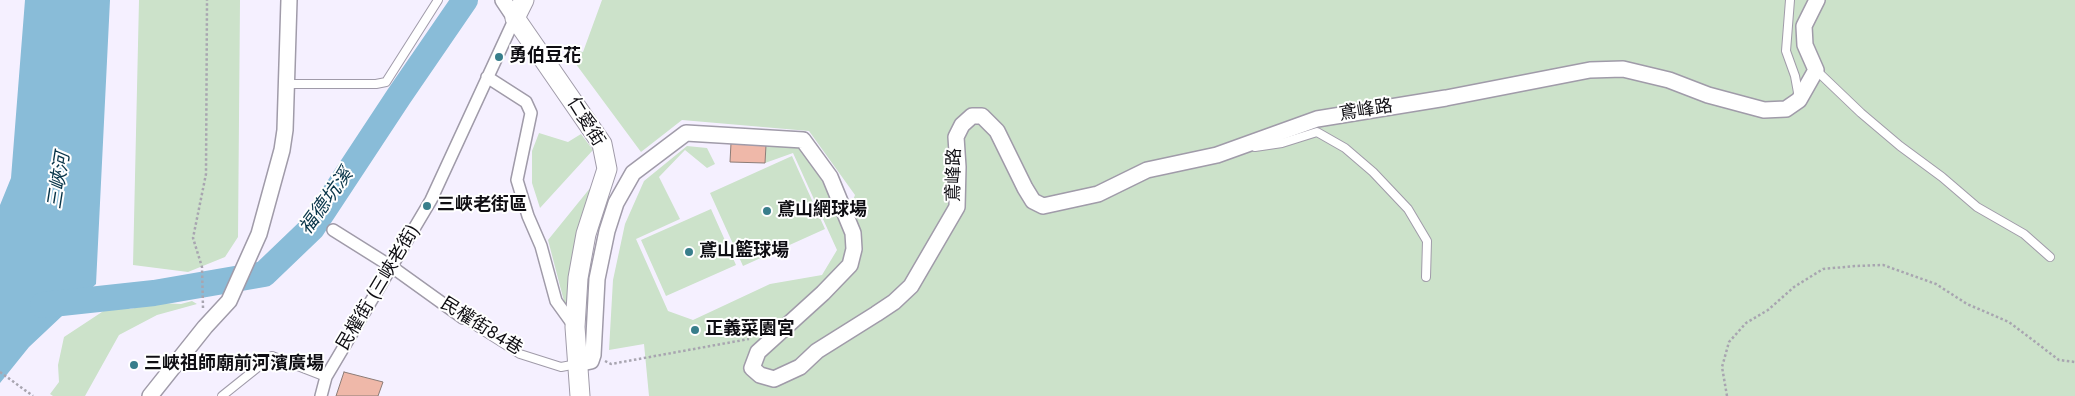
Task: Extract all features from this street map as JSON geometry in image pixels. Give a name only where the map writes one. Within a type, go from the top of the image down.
[{"type":"street","points":[[150,396],[201,332],[229,301],[259,234],[282,150],[285,130],[289,0]]},
{"type":"street","points":[[503,0],[515,18],[524,0]]},
{"type":"street","points":[[1799,100],[1816,70],[1805,45],[1804,26],[1817,0]]},
{"type":"street","name":"民權街 (三峽老街)","points":[[321,396],[326,377],[431,200],[515,18]]},
{"type":"street","name":"仁愛街","points":[[515,18],[602,144],[606,161],[607,169],[586,234],[578,278],[575,326],[580,396]]},
{"type":"street","name":"鳶峰路","points":[[577,364],[591,361],[593,355],[597,279],[607,231],[616,202],[633,173],[686,133],[803,140],[830,177],[853,233],[854,249],[850,265],[823,294],[758,352],[752,368],[760,376],[774,379],[800,367],[817,351],[882,310],[910,286],[957,207],[958,167],[956,137],[962,124],[972,116],[982,116],[997,131],[1025,188],[1033,201],[1043,206],[1098,194],[1147,170],[1218,155],[1317,119],[1446,98],[1590,70],[1623,69],[1669,80],[1708,95],[1764,110],[1786,109],[1799,100]]},
{"type":"street","points":[[487,77],[526,102],[531,113],[517,180],[528,216],[541,246],[556,301],[575,326]]},
{"type":"street","name":"民權街84巷","points":[[333,230],[392,267],[463,318]]},
{"type":"lane","points":[[287,84],[376,84],[386,82],[438,0]]},
{"type":"lane","points":[[1790,0],[1786,51],[1795,76],[1799,100]]},
{"type":"lane","points":[[1816,70],[1861,113],[1900,146],[1942,177],[1977,207],[2024,234],[2050,257]]},
{"type":"lane","points":[[1228,151],[1282,143],[1317,132],[1345,148],[1373,172],[1408,209],[1427,241],[1426,277]]},
{"type":"lane","name":"民權街84巷","points":[[463,318],[520,354],[561,367],[577,364]]},
{"type":"lane","points":[[222,396],[272,356],[326,377]]},
{"type":"path","points":[[203,313],[202,267],[193,238],[206,174],[207,0]]},
{"type":"path","points":[[1727,396],[1722,366],[1729,342],[1746,323],[1768,310],[1794,287],[1823,269],[1883,265],[1936,284],[1967,304],[2009,322],[2059,360],[2075,362]]},
{"type":"path","points":[[611,364],[775,335]]},
{"type":"path","points":[[0,372],[32,396]]},
{"type":"green space","points":[[139,0],[240,0],[238,237],[225,257],[188,272],[133,265]]},
{"type":"green space","points":[[602,0],[2075,0],[2075,396],[649,396],[644,344],[609,350],[613,280],[625,224],[644,181],[687,146],[707,148],[715,164],[707,168],[685,150],[659,177],[680,219],[636,239],[668,311],[693,320],[770,284],[822,275],[837,250],[793,153],[765,163],[766,145],[798,146],[825,181],[844,223],[855,195],[809,131],[682,120],[641,152],[564,48],[583,52]]},
{"type":"green space","points":[[539,133],[568,142],[581,134],[593,150],[540,208],[532,183],[532,151]]},
{"type":"green space","name":"鳶山網球場","points":[[792,156],[825,229],[743,266],[710,193]]},
{"type":"green space","points":[[595,182],[568,308],[565,305],[548,240]]},
{"type":"green space","name":"鳶山籃球場","points":[[711,209],[736,265],[666,296],[641,240]]},
{"type":"green space","points":[[192,301],[197,304],[157,315],[119,335],[85,396],[53,396],[50,394],[59,382],[58,365],[64,337],[105,310],[121,306],[130,309],[158,303],[181,304]]},
{"type":"water","name":"三峽河","points":[[25,0],[110,0],[96,284],[29,347],[0,383],[0,205],[11,178]]},
{"type":"building","points":[[731,143],[766,145],[765,163],[730,162]]},
{"type":"building","points":[[344,372],[383,382],[378,396],[336,396]]},
{"type":"waterway","name":"福德坑溪","points":[[43,305],[154,293],[264,274],[312,228],[465,0]]},
{"type":"place","name":"勇伯豆花","points":[[499,57]]},
{"type":"place","name":"三峽老街區","points":[[427,206]]},
{"type":"place","name":"鳶山網球場","points":[[767,211]]},
{"type":"place","name":"鳶山籃球場","points":[[689,252]]},
{"type":"place","name":"正義菜園宮","points":[[695,330]]},
{"type":"place","name":"三峽祖師廟前河濱廣場","points":[[134,365]]}]
